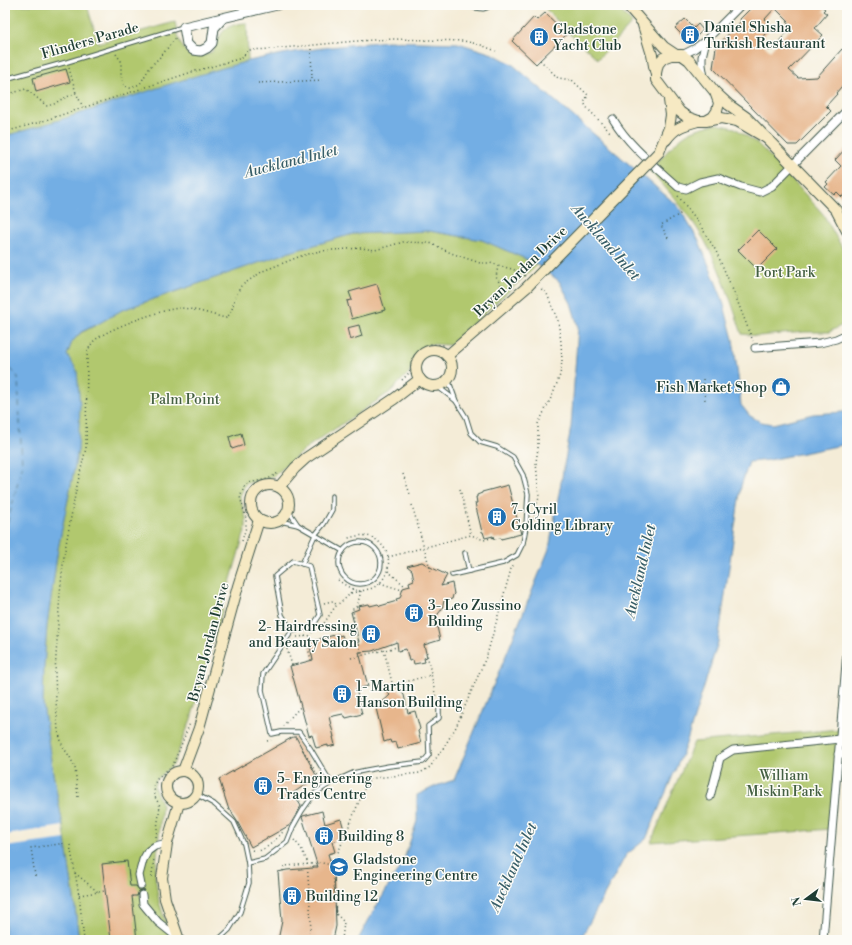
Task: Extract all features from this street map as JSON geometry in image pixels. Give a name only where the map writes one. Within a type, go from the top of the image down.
[{"type":"main road","points":[[627,5],[664,47],[689,60],[715,92],[728,105],[746,117],[768,139],[836,210],[847,231]]},
{"type":"main road","points":[[642,23],[652,55],[656,80],[680,112],[687,118],[702,121],[713,117],[717,111],[719,103],[715,92]]},
{"type":"main road","points":[[656,73],[658,64],[663,58],[671,55],[679,55]]},
{"type":"main road","name":"Bryan Jordan Drive","points":[[659,152],[669,128],[671,115],[669,98]]},
{"type":"main road","name":"Bryan Jordan Drive","points":[[447,356],[532,286],[659,152],[671,133],[681,126],[721,118],[737,121],[768,139]]},
{"type":"main road","points":[[430,350],[437,350],[447,356],[451,361],[452,367],[448,379],[444,383],[437,386],[425,384],[417,374],[417,361],[420,356],[430,350]]},
{"type":"main road","points":[[279,487],[295,468],[306,458],[394,399],[420,379]]},
{"type":"main road","points":[[267,485],[279,487],[288,497],[288,510],[280,521],[266,523],[255,516],[251,506],[251,501],[256,491],[261,487],[267,485]]},
{"type":"main road","name":"Bryan Jordan Drive","points":[[183,771],[199,728],[238,586],[260,520]]},
{"type":"main road","points":[[183,771],[194,777],[198,788],[193,798],[184,803],[179,803],[170,797],[166,787],[167,782],[173,774],[183,771]]},
{"type":"main road","points":[[179,803],[167,843],[162,878],[165,899],[179,939]]},
{"type":"street","name":"Flinders Parade","points":[[185,32],[223,18],[277,5]]},
{"type":"street","points":[[475,5],[486,5]]},
{"type":"street","points":[[679,55],[694,49],[706,40],[741,5]]},
{"type":"street","points":[[185,32],[187,44],[193,50],[201,51],[208,48],[212,43],[214,28],[223,18]]},
{"type":"street","points":[[704,77],[702,57],[706,40]]},
{"type":"street","points":[[613,119],[633,146],[678,188],[686,189],[700,182],[718,178],[741,187],[760,192],[772,186],[847,110]]},
{"type":"street","points":[[836,210],[847,217]]},
{"type":"street","points":[[756,348],[820,343],[836,339],[847,334]]},
{"type":"street","points":[[823,940],[847,651]]},
{"type":"street","points":[[710,797],[720,758],[733,750],[840,739]]},
{"type":"street","points":[[838,754],[847,754]]},
{"type":"street","points":[[141,885],[140,876],[143,860],[148,851],[155,846],[167,843]]},
{"type":"street","points":[[142,895],[143,904],[158,922],[179,939]]},
{"type":"lane","name":"Flinders Parade","points":[[5,79],[111,48],[185,32]]},
{"type":"lane","points":[[448,379],[456,401],[466,417],[471,433],[480,442],[498,447],[513,457],[523,475],[528,494],[526,527],[523,543],[516,555],[504,563],[452,575]]},
{"type":"lane","points":[[437,386],[456,401]]},
{"type":"lane","points":[[302,564],[316,535],[332,510],[332,496]]},
{"type":"lane","points":[[288,510],[298,525]]},
{"type":"lane","points":[[280,521],[298,525],[343,551]]},
{"type":"lane","points":[[360,542],[366,543],[377,550],[381,562],[380,569],[373,580],[359,584],[346,578],[340,565],[340,558],[343,551],[347,546],[360,542]]},
{"type":"lane","points":[[464,553],[469,571]]},
{"type":"lane","points":[[292,631],[282,615],[276,576],[293,561],[309,566],[320,615],[312,627],[292,631],[263,674],[262,690],[272,734],[298,732],[310,748],[331,783]]},
{"type":"lane","points":[[248,863],[265,859],[287,842],[302,811],[314,794],[331,783],[353,773],[366,770],[423,762],[429,755],[428,726],[439,718],[438,709]]},
{"type":"lane","points":[[196,794],[214,804],[234,822],[244,844],[248,863],[249,883],[240,912],[229,930],[218,940]]},
{"type":"path","points":[[5,32],[7,35],[5,36]]},
{"type":"path","points":[[111,48],[121,61],[121,75],[124,86],[130,88],[140,84],[150,67],[162,56],[175,39],[185,32]]},
{"type":"path","points":[[5,132],[192,72],[242,58],[248,50],[393,39],[464,41],[481,45],[496,52]]},
{"type":"path","points":[[311,49],[312,80]]},
{"type":"path","points":[[540,60],[558,78],[572,80],[588,95],[584,103],[613,134]]},
{"type":"path","points":[[67,62],[76,93],[83,108]]},
{"type":"path","points":[[258,83],[322,80]]},
{"type":"path","points":[[5,95],[26,89],[47,106],[76,93]]},
{"type":"path","points":[[677,195],[697,220],[716,251],[756,348]]},
{"type":"path","points":[[668,238],[661,225],[682,213]]},
{"type":"path","points":[[78,797],[75,768],[63,747],[58,731],[55,672],[64,555],[76,490],[86,448],[87,356],[89,348],[94,341],[105,334],[144,317],[173,309],[183,308],[226,318],[231,313],[235,298],[241,286],[263,271],[301,256],[347,248],[375,250],[403,242],[430,242],[451,253],[480,263],[490,264],[522,273],[527,277]]},
{"type":"path","points":[[477,317],[502,288],[496,277],[498,266]]},
{"type":"path","points":[[532,286],[547,294],[558,321],[562,361],[560,375],[553,394],[538,424],[538,448],[536,462],[539,497],[533,520]]},
{"type":"path","points":[[400,383],[408,373],[416,354],[429,344],[450,345]]},
{"type":"path","points":[[703,379],[705,400]]},
{"type":"path","points":[[704,389],[739,384]]},
{"type":"path","points":[[241,542],[246,527],[246,518],[240,497],[245,485],[268,479],[280,471]]},
{"type":"path","points":[[403,474],[410,494]]},
{"type":"path","points":[[460,489],[471,535]]},
{"type":"path","points":[[412,505],[431,572]]},
{"type":"path","points":[[346,539],[359,535],[374,538],[386,550],[388,557],[387,571],[380,583],[373,588],[351,593]]},
{"type":"path","points":[[388,557],[471,535],[484,540],[494,538]]},
{"type":"path","points":[[342,940],[344,922],[336,914],[333,866],[369,781],[386,776],[420,773],[430,767],[444,747],[456,727],[487,654],[511,569],[514,564]]},
{"type":"path","points":[[387,571],[406,587]]},
{"type":"path","points":[[338,580],[346,586],[361,591]]},
{"type":"path","points":[[380,583],[402,590]]},
{"type":"path","points":[[361,591],[357,606],[353,608],[354,622],[362,656]]},
{"type":"path","points":[[324,603],[332,601],[337,605]]},
{"type":"path","points":[[305,636],[311,660]]},
{"type":"path","points":[[424,644],[432,675],[438,709]]},
{"type":"path","points":[[351,658],[397,647]]},
{"type":"path","points":[[384,650],[393,686],[432,675]]},
{"type":"path","points":[[284,732],[283,726],[301,706]]},
{"type":"path","points":[[163,885],[156,885],[154,883],[152,874],[160,806],[155,797],[154,787],[156,780],[173,765],[192,719]]},
{"type":"path","points":[[267,742],[272,740]]},
{"type":"path","points":[[303,751],[321,781],[327,776]]},
{"type":"path","points":[[298,805],[305,793],[311,789]]},
{"type":"path","points":[[251,848],[256,852],[264,849],[289,826],[294,840],[301,848],[307,861],[311,922],[308,940]]},
{"type":"path","points":[[35,876],[31,848],[66,843]]},
{"type":"path","points":[[70,845],[79,895],[84,940]]},
{"type":"path","points":[[283,871],[284,866],[322,863],[333,866]]},
{"type":"path","points":[[75,873],[98,892]]},
{"type":"path","points":[[79,895],[105,891]]},
{"type":"green space","points":[[5,5],[87,5],[98,43],[175,22],[181,45],[184,50],[193,56],[201,56],[212,52],[223,31],[236,24],[247,23],[248,61],[40,127],[5,136]]},
{"type":"green space","points":[[542,5],[615,5],[632,23],[598,59],[569,33]]},
{"type":"green space","name":"Port Park","points":[[717,124],[735,128],[758,144],[823,214],[847,256],[846,323],[829,332],[805,332],[758,336],[742,334],[723,280],[704,240],[692,220],[669,191],[650,171],[680,138],[692,131]]},
{"type":"green space","name":"Palm Point","points":[[429,231],[482,240],[535,263],[536,266],[450,345],[429,344],[416,354],[409,373],[390,392],[306,448],[275,475],[268,479],[245,485],[240,497],[246,518],[246,527],[191,719],[173,765],[156,780],[154,787],[162,805],[155,876],[159,902],[172,940],[79,940],[73,891],[52,768],[43,704],[47,626],[58,549],[78,450],[67,355],[72,342],[81,333],[122,310],[290,252],[353,234]]},
{"type":"green space","name":"William Miskin Park","points":[[840,729],[832,829],[651,842],[694,742]]},
{"type":"water","name":"Auckland Inlet","points":[[387,41],[458,43],[493,54],[512,64],[678,206],[699,241],[722,298],[733,339],[741,405],[750,416],[761,422],[773,424],[813,414],[843,412],[847,410],[847,444],[769,460],[749,462],[741,486],[718,642],[685,747],[646,839],[626,855],[580,940],[358,940],[403,862],[417,821],[417,795],[436,786],[454,780],[549,549],[571,427],[578,326],[571,303],[559,281],[535,263],[482,240],[429,231],[353,234],[290,252],[122,310],[81,332],[72,342],[67,355],[77,370],[80,406],[78,450],[58,549],[47,626],[43,704],[52,768],[73,891],[79,940],[5,940],[5,136],[66,118],[187,78],[249,61],[300,51]]},
{"type":"pier","points":[[63,826],[65,839],[5,847],[5,835]]},
{"type":"building","points":[[754,5],[820,5],[825,9],[823,11],[827,14],[815,28],[823,35],[789,70],[798,78],[817,77],[842,49],[847,53],[847,80],[826,106],[831,111],[797,145],[788,145],[713,68],[716,47],[741,21],[740,19]],"holes":[[[775,8],[788,21],[786,22],[792,27],[770,51],[759,40],[769,30],[764,25],[767,22],[765,19]]]},
{"type":"building","name":"Gladstone Yacht Club","points":[[545,13],[567,34],[536,64],[512,41],[534,17],[537,20]]},
{"type":"building","name":"Daniel Shisha Turkish Restaurant","points":[[685,19],[694,28],[698,24],[703,30],[689,42],[675,28]]},
{"type":"building","points":[[66,69],[70,82],[36,92],[33,78]]},
{"type":"building","points":[[847,147],[847,191],[842,197],[837,192],[834,195],[825,187],[828,184],[826,182],[841,166],[835,160]]},
{"type":"building","points":[[758,230],[777,249],[757,269],[738,250]]},
{"type":"building","points":[[377,284],[385,310],[352,319],[347,301],[352,300],[349,292]]},
{"type":"building","points":[[359,325],[362,336],[350,340],[347,328]]},
{"type":"building","points":[[241,433],[244,445],[232,449],[229,437]]},
{"type":"building","name":"7- Cyril Golding Library","points":[[508,485],[521,534],[501,539],[494,539],[493,536],[485,538],[482,532],[475,503],[477,503],[476,497],[482,492]]},
{"type":"building","points":[[422,562],[447,575],[441,586],[452,583],[454,594],[452,599],[444,601],[442,609],[435,618],[440,640],[424,645],[427,657],[424,658],[425,662],[414,664],[413,660],[409,661],[406,649],[398,651],[397,642],[372,651],[359,652],[368,686],[356,689],[362,714],[346,718],[343,714],[329,717],[335,745],[316,748],[312,735],[309,736],[290,666],[313,660],[309,642],[338,634],[339,636],[342,635],[345,646],[359,642],[351,612],[359,609],[358,606],[378,604],[380,606],[397,601],[396,599],[400,598],[403,588],[410,586],[409,582],[414,580],[412,570],[407,566]]},
{"type":"building","points":[[395,685],[404,695],[408,713],[415,711],[420,729],[418,731],[421,743],[398,749],[396,742],[391,743],[390,740],[384,742],[376,708],[390,695],[387,692]]},
{"type":"building","name":"5- Engineering Trades Centre","points":[[293,737],[296,737],[317,777],[293,793],[301,806],[290,825],[251,847],[231,810],[229,810],[219,779]]},
{"type":"building","points":[[322,811],[325,824],[341,819],[345,833],[340,834],[342,839],[332,842],[335,852],[328,854],[332,867],[334,867],[336,926],[333,940],[278,940],[282,921],[278,872],[318,867],[302,817]]},
{"type":"building","points":[[127,861],[130,886],[136,886],[139,890],[142,890],[139,891],[137,896],[132,896],[137,940],[111,940],[102,864]]},
{"type":"ferry route","points":[[5,362],[18,377],[22,467],[5,532]]},
{"type":"place","name":"Daniel Shisha Turkish Restaurant","points":[[690,35]]},
{"type":"place","name":"Gladstone Yacht Club","points":[[539,37]]},
{"type":"place","name":"Fish Market Shop","points":[[781,387]]},
{"type":"place","name":"7- Cyril Golding Library","points":[[497,517]]},
{"type":"place","name":"3- Leo Zussino Building","points":[[414,613]]},
{"type":"place","name":"2- Hairdressing and Beauty Salon","points":[[371,634]]},
{"type":"place","name":"1- Martin Hanson Building","points":[[342,694]]},
{"type":"place","name":"5- Engineering Trades Centre","points":[[263,786]]},
{"type":"place","name":"Building 8","points":[[324,836]]},
{"type":"place","name":"Gladstone Engineering Centre","points":[[339,867]]},
{"type":"place","name":"Building 12","points":[[292,896]]}]
